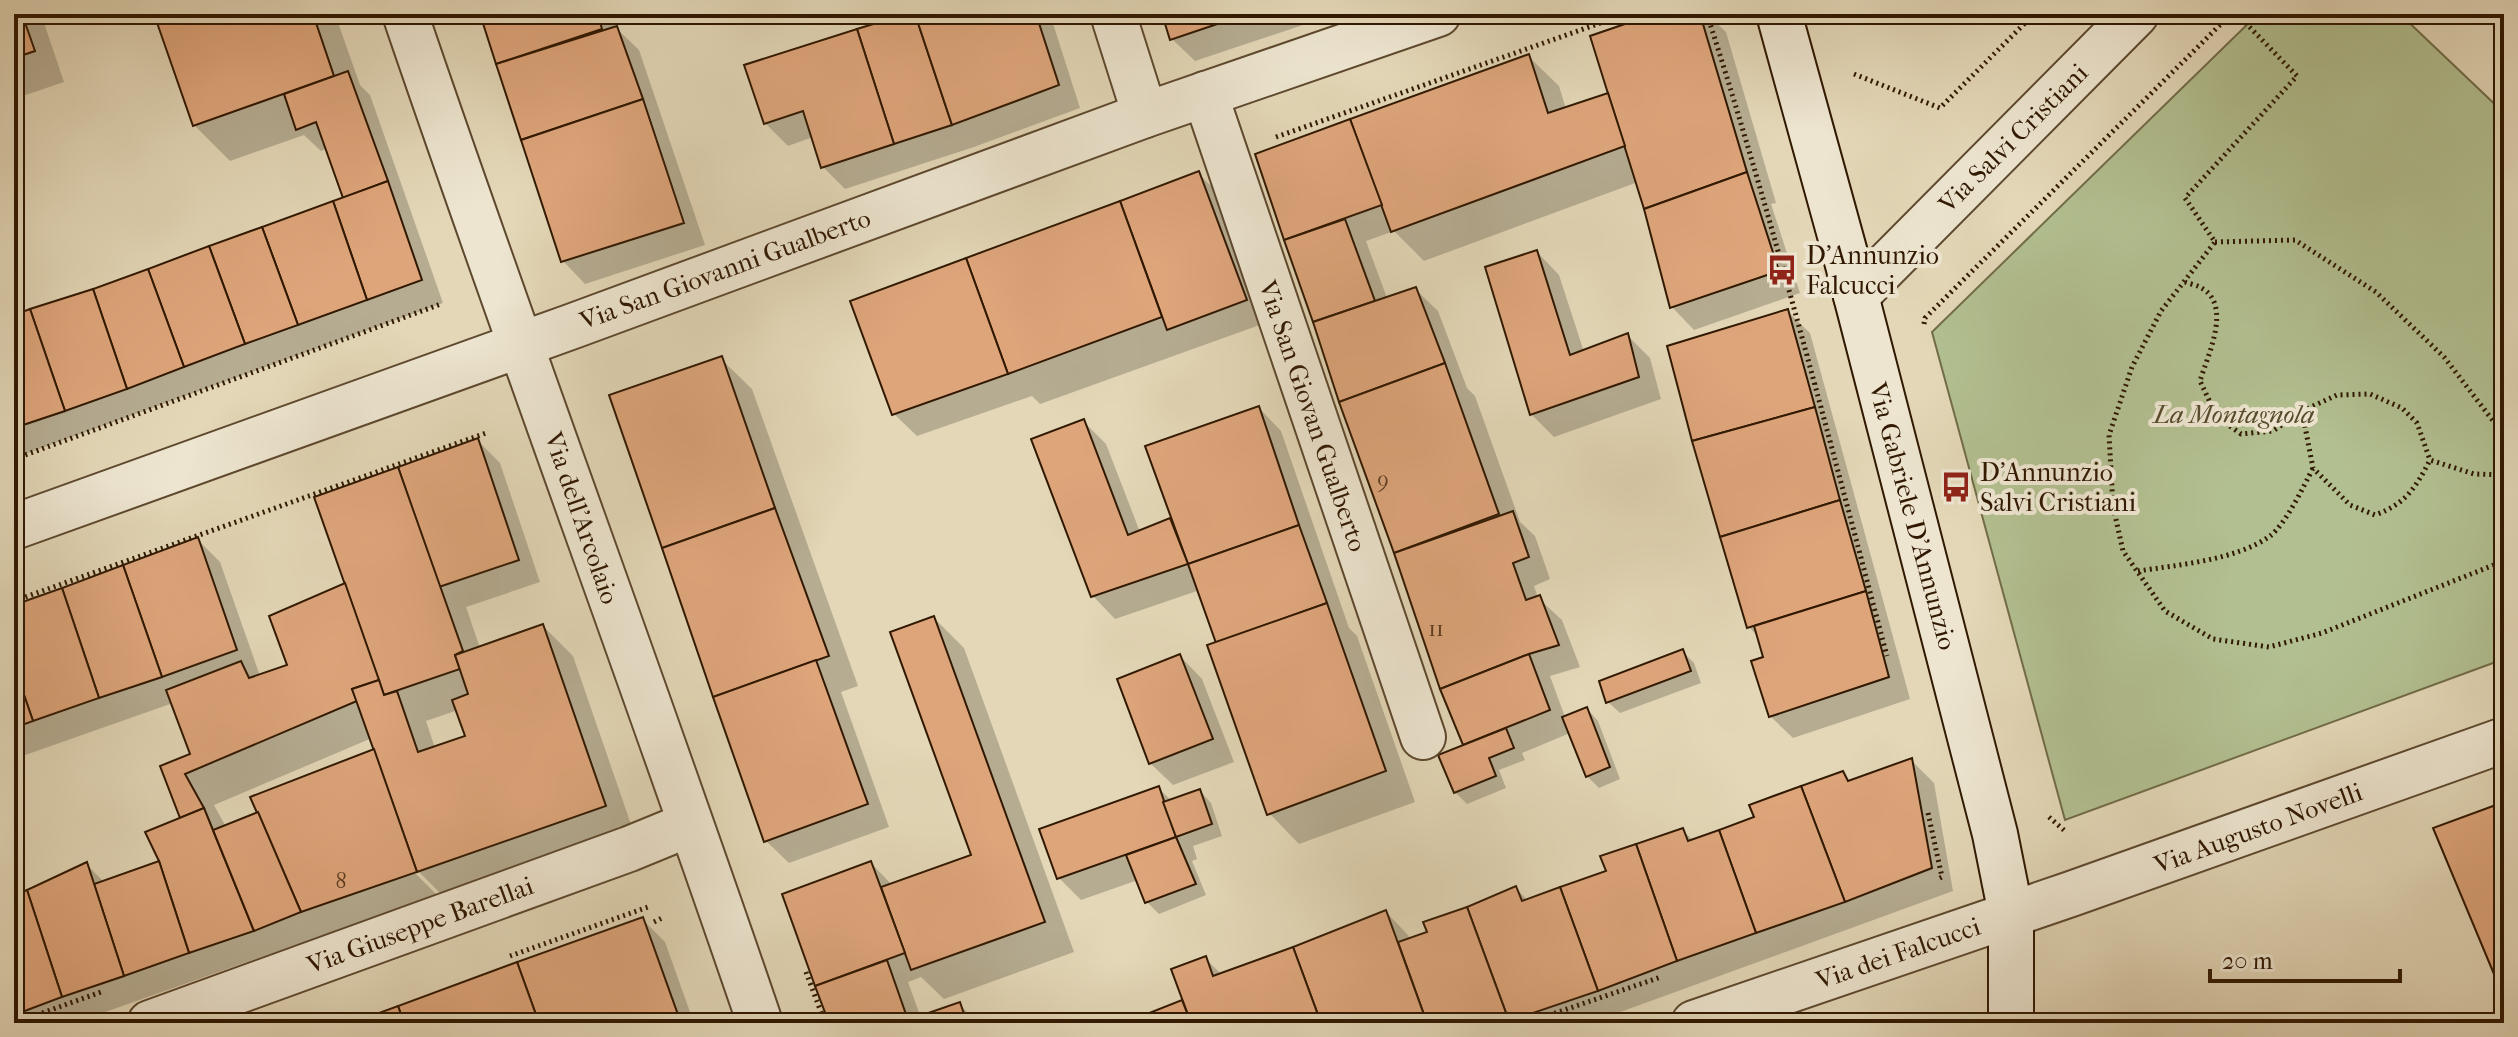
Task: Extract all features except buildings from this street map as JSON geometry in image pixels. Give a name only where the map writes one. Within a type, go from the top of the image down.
[{"type":"street","name":"Via dell'Arcolaio","points":[[405,14],[760,1023]]},
{"type":"street","points":[[1113,14],[1145,115]]},
{"type":"street","name":"Via San Giovanni Gualberto","points":[[14,527],[1145,115],[1438,14]]},
{"type":"street","name":"Via Gabriele D'Annunzio","points":[[1779,14],[1856,296],[1995,834],[2011,914],[2011,1023]]},
{"type":"street","name":"Via Salvi Cristiani","points":[[1856,296],[2136,14]]},
{"type":"street","name":"Via San Giovan Gualberto","points":[[1205,94],[1423,737]]},
{"type":"street","name":"Via Augusto Novelli","points":[[2011,914],[2504,740]]},
{"type":"street","name":"Via Giuseppe Barellai","points":[[150,1023],[690,824]]},
{"type":"street","name":"Via dei Falcucci","points":[[1694,1023],[2011,914]]},
{"type":"path","points":[[1274,138],[1626,14]]},
{"type":"path","points":[[1707,14],[1734,97],[1798,324],[1887,657]]},
{"type":"path","points":[[1846,71],[1940,108],[2034,14]]},
{"type":"path","points":[[1925,318],[2234,14],[2297,76],[2185,198],[2215,242]]},
{"type":"path","points":[[2215,242],[2295,240],[2376,292],[2444,357],[2504,435]]},
{"type":"path","points":[[2215,242],[2161,311],[2132,367],[2109,435],[2113,506],[2123,551],[2165,611],[2213,639],[2269,647],[2322,633],[2504,561]]},
{"type":"path","points":[[2185,282],[2205,290],[2216,306],[2216,330],[2200,381],[2217,417],[2241,434],[2273,431],[2302,411],[2337,395],[2370,394],[2402,408],[2417,423],[2430,460],[2419,482],[2397,507],[2375,515],[2350,505],[2313,468],[2302,411]]},
{"type":"path","points":[[14,459],[441,304]]},
{"type":"path","points":[[14,601],[486,433]]},
{"type":"path","points":[[2430,460],[2474,474],[2504,475]]},
{"type":"path","points":[[2138,571],[2222,558],[2271,536],[2294,504],[2313,468]]},
{"type":"path","points":[[1927,810],[1942,877]]},
{"type":"green space","name":"La Montagnola","points":[[2258,14],[2400,14],[2504,113],[2504,659],[2065,820],[1932,332]]},
{"type":"place","name":"D'Annunzio Falcucci","points":[[1782,270]]},
{"type":"place","name":"D'Annunzio Salvi Cristiani","points":[[1956,487]]}]
